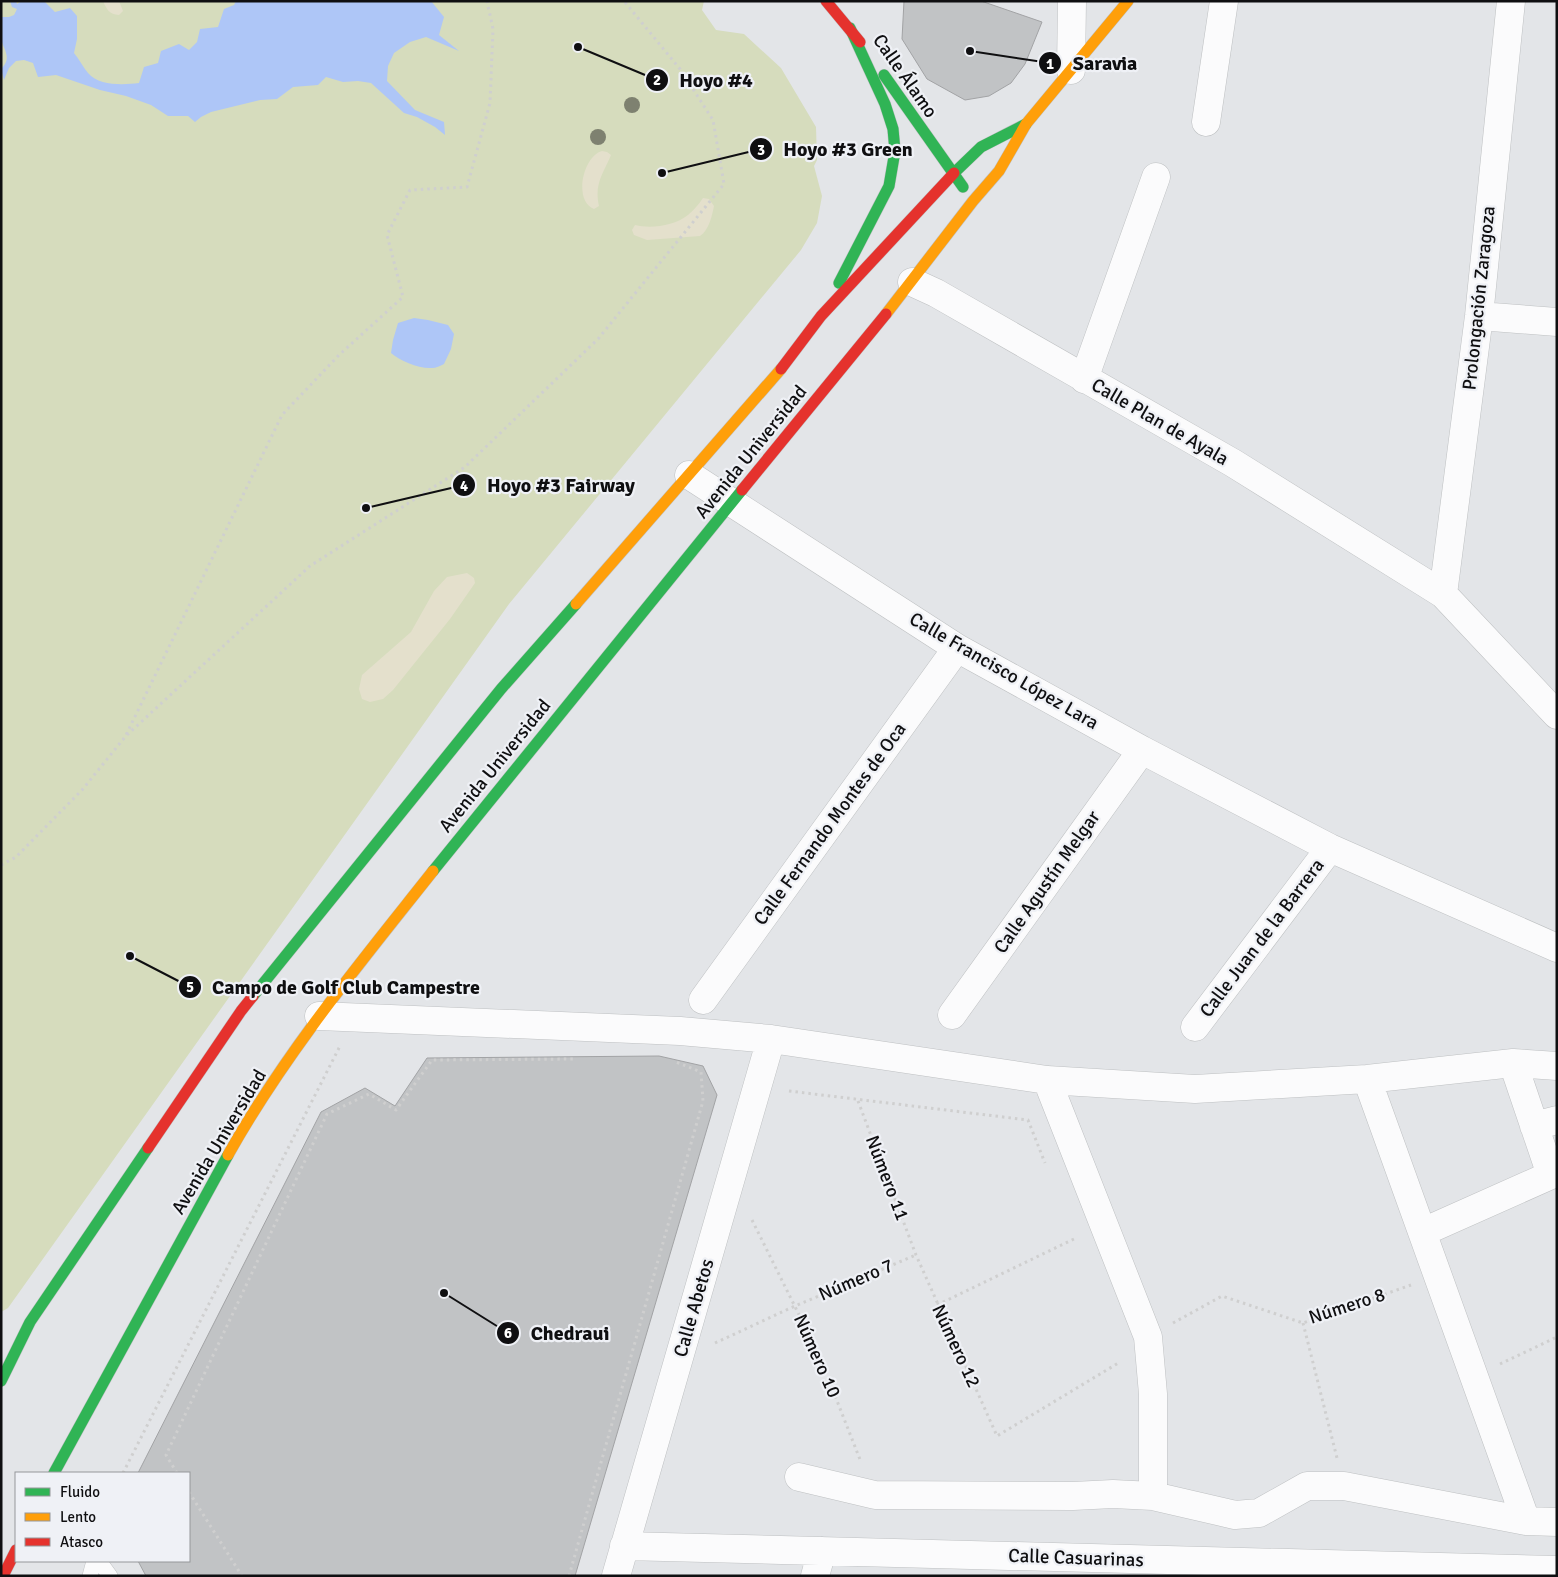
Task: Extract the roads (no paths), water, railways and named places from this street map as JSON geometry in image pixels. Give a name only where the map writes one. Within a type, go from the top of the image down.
[{"type":"main road","name":"Calle Álamo","points":[[826,1],[850,28],[973,201]]},
{"type":"main road","name":"Avenida Universidad","points":[[58,1470],[247,1121],[319,1016],[463,831],[912,282],[973,201],[999,171],[1026,124],[1128,1]]},
{"type":"main road","points":[[821,316],[889,186],[894,170],[895,148],[893,129],[850,28]]},
{"type":"main road","name":"Avenida Universidad","points":[[1,1381],[30,1322],[241,1011],[501,688],[778,375],[821,316],[953,174],[981,147],[1026,124]]},
{"type":"main road","points":[[4,1576],[15,1552]]},
{"type":"street","points":[[1071,70],[1072,1]]},
{"type":"street","points":[[1206,122],[1224,1]]},
{"type":"street","name":"Prolongación Zaragoza","points":[[1444,594],[1478,316],[1510,1]]},
{"type":"street","points":[[1084,378],[1156,177]]},
{"type":"street","name":"Calle Plan de Ayala","points":[[912,282],[944,298],[1233,464],[1444,594],[1557,715]]},
{"type":"street","points":[[1478,316],[1557,322]]},
{"type":"street","name":"Calle Francisco López Lara","points":[[690,475],[958,648],[1142,750],[1330,848],[1557,948]]},
{"type":"street","name":"Calle Fernando Montes de Oca","points":[[703,1000],[958,648]]},
{"type":"street","name":"Calle Agustín Melgar","points":[[952,1015],[1142,750]]},
{"type":"street","name":"Calle Juan de la Barrera","points":[[1195,1027],[1330,848]]},
{"type":"street","points":[[319,1016],[680,1031],[771,1039],[1048,1080],[1195,1089],[1367,1080],[1513,1063],[1557,1066]]},
{"type":"street","name":"Calle Abetos","points":[[616,1576],[771,1039]]},
{"type":"street","points":[[1423,1232],[1551,1175],[1546,1123],[1513,1063]]},
{"type":"street","points":[[1048,1080],[1148,1336],[1153,1394],[1153,1496]]},
{"type":"street","points":[[1367,1080],[1526,1520]]},
{"type":"street","points":[[799,1477],[875,1495],[1073,1496],[1113,1494],[1153,1496],[1235,1515],[1259,1513],[1307,1486],[1344,1486],[1526,1520],[1557,1522]]},
{"type":"street","name":"Calle Casuarinas","points":[[624,1546],[819,1564],[1492,1572],[1557,1570]]},
{"type":"lane","points":[[1,1348],[18,1346]]},
{"type":"lane","points":[[90,1576],[94,1562]]},
{"type":"lane","points":[[100,1562],[110,1576]]},
{"type":"water","points":[[10,1],[16,1],[17,4],[22,1],[44,1],[55,12],[70,8],[77,16],[77,39],[74,53],[86,71],[93,77],[105,82],[119,84],[139,83],[144,67],[158,63],[161,51],[179,44],[189,50],[197,42],[200,29],[218,27],[224,9],[234,5],[236,1],[431,1],[444,17],[439,35],[459,51],[426,37],[410,42],[394,53],[388,66],[387,81],[415,110],[444,122],[445,135],[417,117],[404,113],[371,83],[358,81],[343,82],[326,77],[318,85],[293,87],[277,99],[260,100],[211,112],[195,122],[188,116],[168,116],[151,105],[56,75],[38,77],[33,63],[24,60],[16,61],[9,68],[4,80],[1,69],[5,65],[7,57],[1,38],[1,17],[14,15],[17,9],[12,7]]},
{"type":"water","points":[[414,318],[448,325],[454,334],[451,349],[444,364],[434,368],[416,366],[404,362],[391,353],[398,323]]},
{"type":"place","name":"Hoyo #4","points":[[578,47]]},
{"type":"place","name":"Saravia","points":[[970,51]]},
{"type":"place","name":"Hoyo #3 Green","points":[[662,173]]},
{"type":"place","name":"Hoyo #3 Fairway","points":[[366,508]]},
{"type":"place","name":"Campo de Golf Club Campestre","points":[[130,956]]},
{"type":"place","name":"Chedraui","points":[[444,1293]]}]
